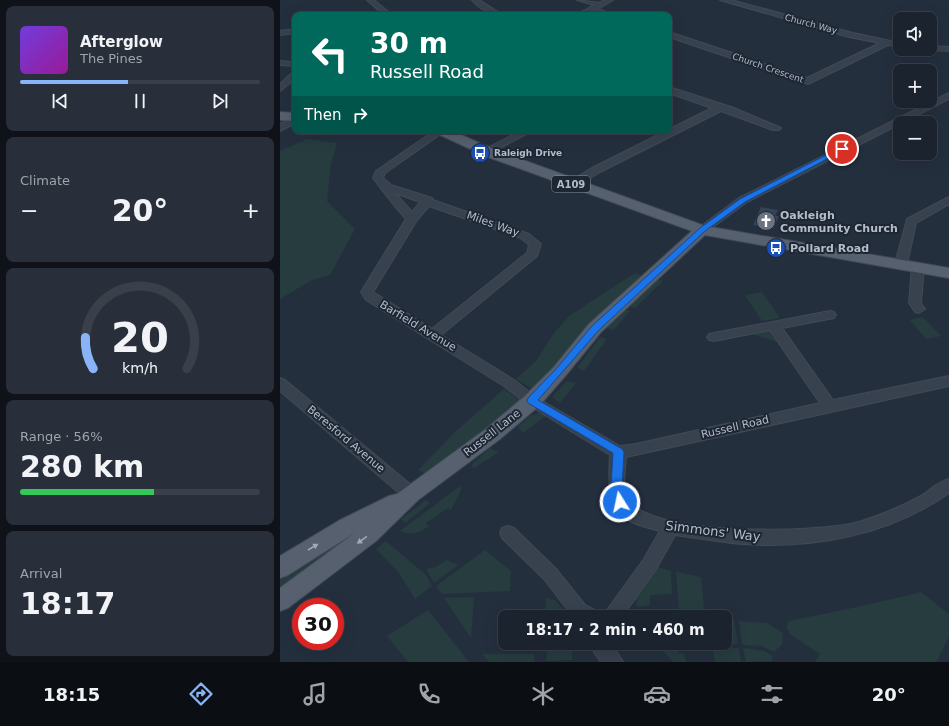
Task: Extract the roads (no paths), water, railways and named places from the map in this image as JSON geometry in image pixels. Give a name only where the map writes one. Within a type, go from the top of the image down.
[{"type":"main road","points":[[280,116],[292,118]]},
{"type":"main road","name":"A109","points":[[448,134],[487,151],[573,184],[702,230],[949,273]]},
{"type":"main road","name":"Russell Lane","points":[[280,601],[368,535],[411,494],[493,434],[532,401],[560,371],[595,328],[702,230]]},
{"type":"main road","name":"Russell Lane","points":[[280,568],[348,526],[411,494]]},
{"type":"street","points":[[370,0],[381,12]]},
{"type":"street","points":[[475,0],[494,12]]},
{"type":"street","points":[[580,0],[600,5]]},
{"type":"street","points":[[586,12],[610,0]]},
{"type":"street","name":"Church Way","points":[[723,0],[893,44]]},
{"type":"street","points":[[592,9],[601,12]]},
{"type":"street","points":[[280,33],[292,31]]},
{"type":"street","name":"Church Crescent","points":[[672,35],[808,81],[886,43]]},
{"type":"street","points":[[937,48],[949,48]]},
{"type":"street","points":[[280,63],[292,64]]},
{"type":"street","points":[[280,88],[292,78]]},
{"type":"street","points":[[672,91],[720,108],[731,110],[776,128]]},
{"type":"street","points":[[702,230],[743,200],[949,96]]},
{"type":"street","points":[[672,132],[720,108]]},
{"type":"street","points":[[280,128],[292,120]]},
{"type":"street","points":[[428,200],[412,220],[390,195],[387,187],[378,178],[381,172],[437,134]]},
{"type":"street","points":[[487,151],[521,134]]},
{"type":"street","points":[[573,184],[596,170],[668,134]]},
{"type":"street","name":"Miles Way","points":[[387,187],[428,200],[525,236],[535,244],[533,254],[433,335]]},
{"type":"street","points":[[901,264],[911,221],[949,200]]},
{"type":"street","name":"Barfield Avenue","points":[[412,220],[367,292],[370,297],[509,383],[532,401]]},
{"type":"street","points":[[918,267],[915,304],[919,310]]},
{"type":"street","points":[[714,337],[830,315]]},
{"type":"street","points":[[774,326],[829,406]]},
{"type":"street","name":"Russell Road","points":[[618,452],[636,450],[829,406],[949,381]]},
{"type":"street","name":"Beresford Avenue","points":[[280,384],[411,494]]},
{"type":"street","points":[[532,401],[618,452]]},
{"type":"street","name":"Simmons' Way","points":[[618,452],[617,488],[620,502],[634,516],[671,528],[743,537],[803,537],[858,528],[901,514],[949,485]]},
{"type":"street","points":[[616,610],[650,564],[671,528]]},
{"type":"street","points":[[508,533],[550,574],[578,610]]},
{"type":"street","points":[[603,650],[613,662]]},
{"type":"place","name":"Raleigh Drive","points":[[480,153]]},
{"type":"place","name":"Oakleigh Community Church","points":[[766,221]]},
{"type":"place","name":"Pollard Road","points":[[776,248]]}]
